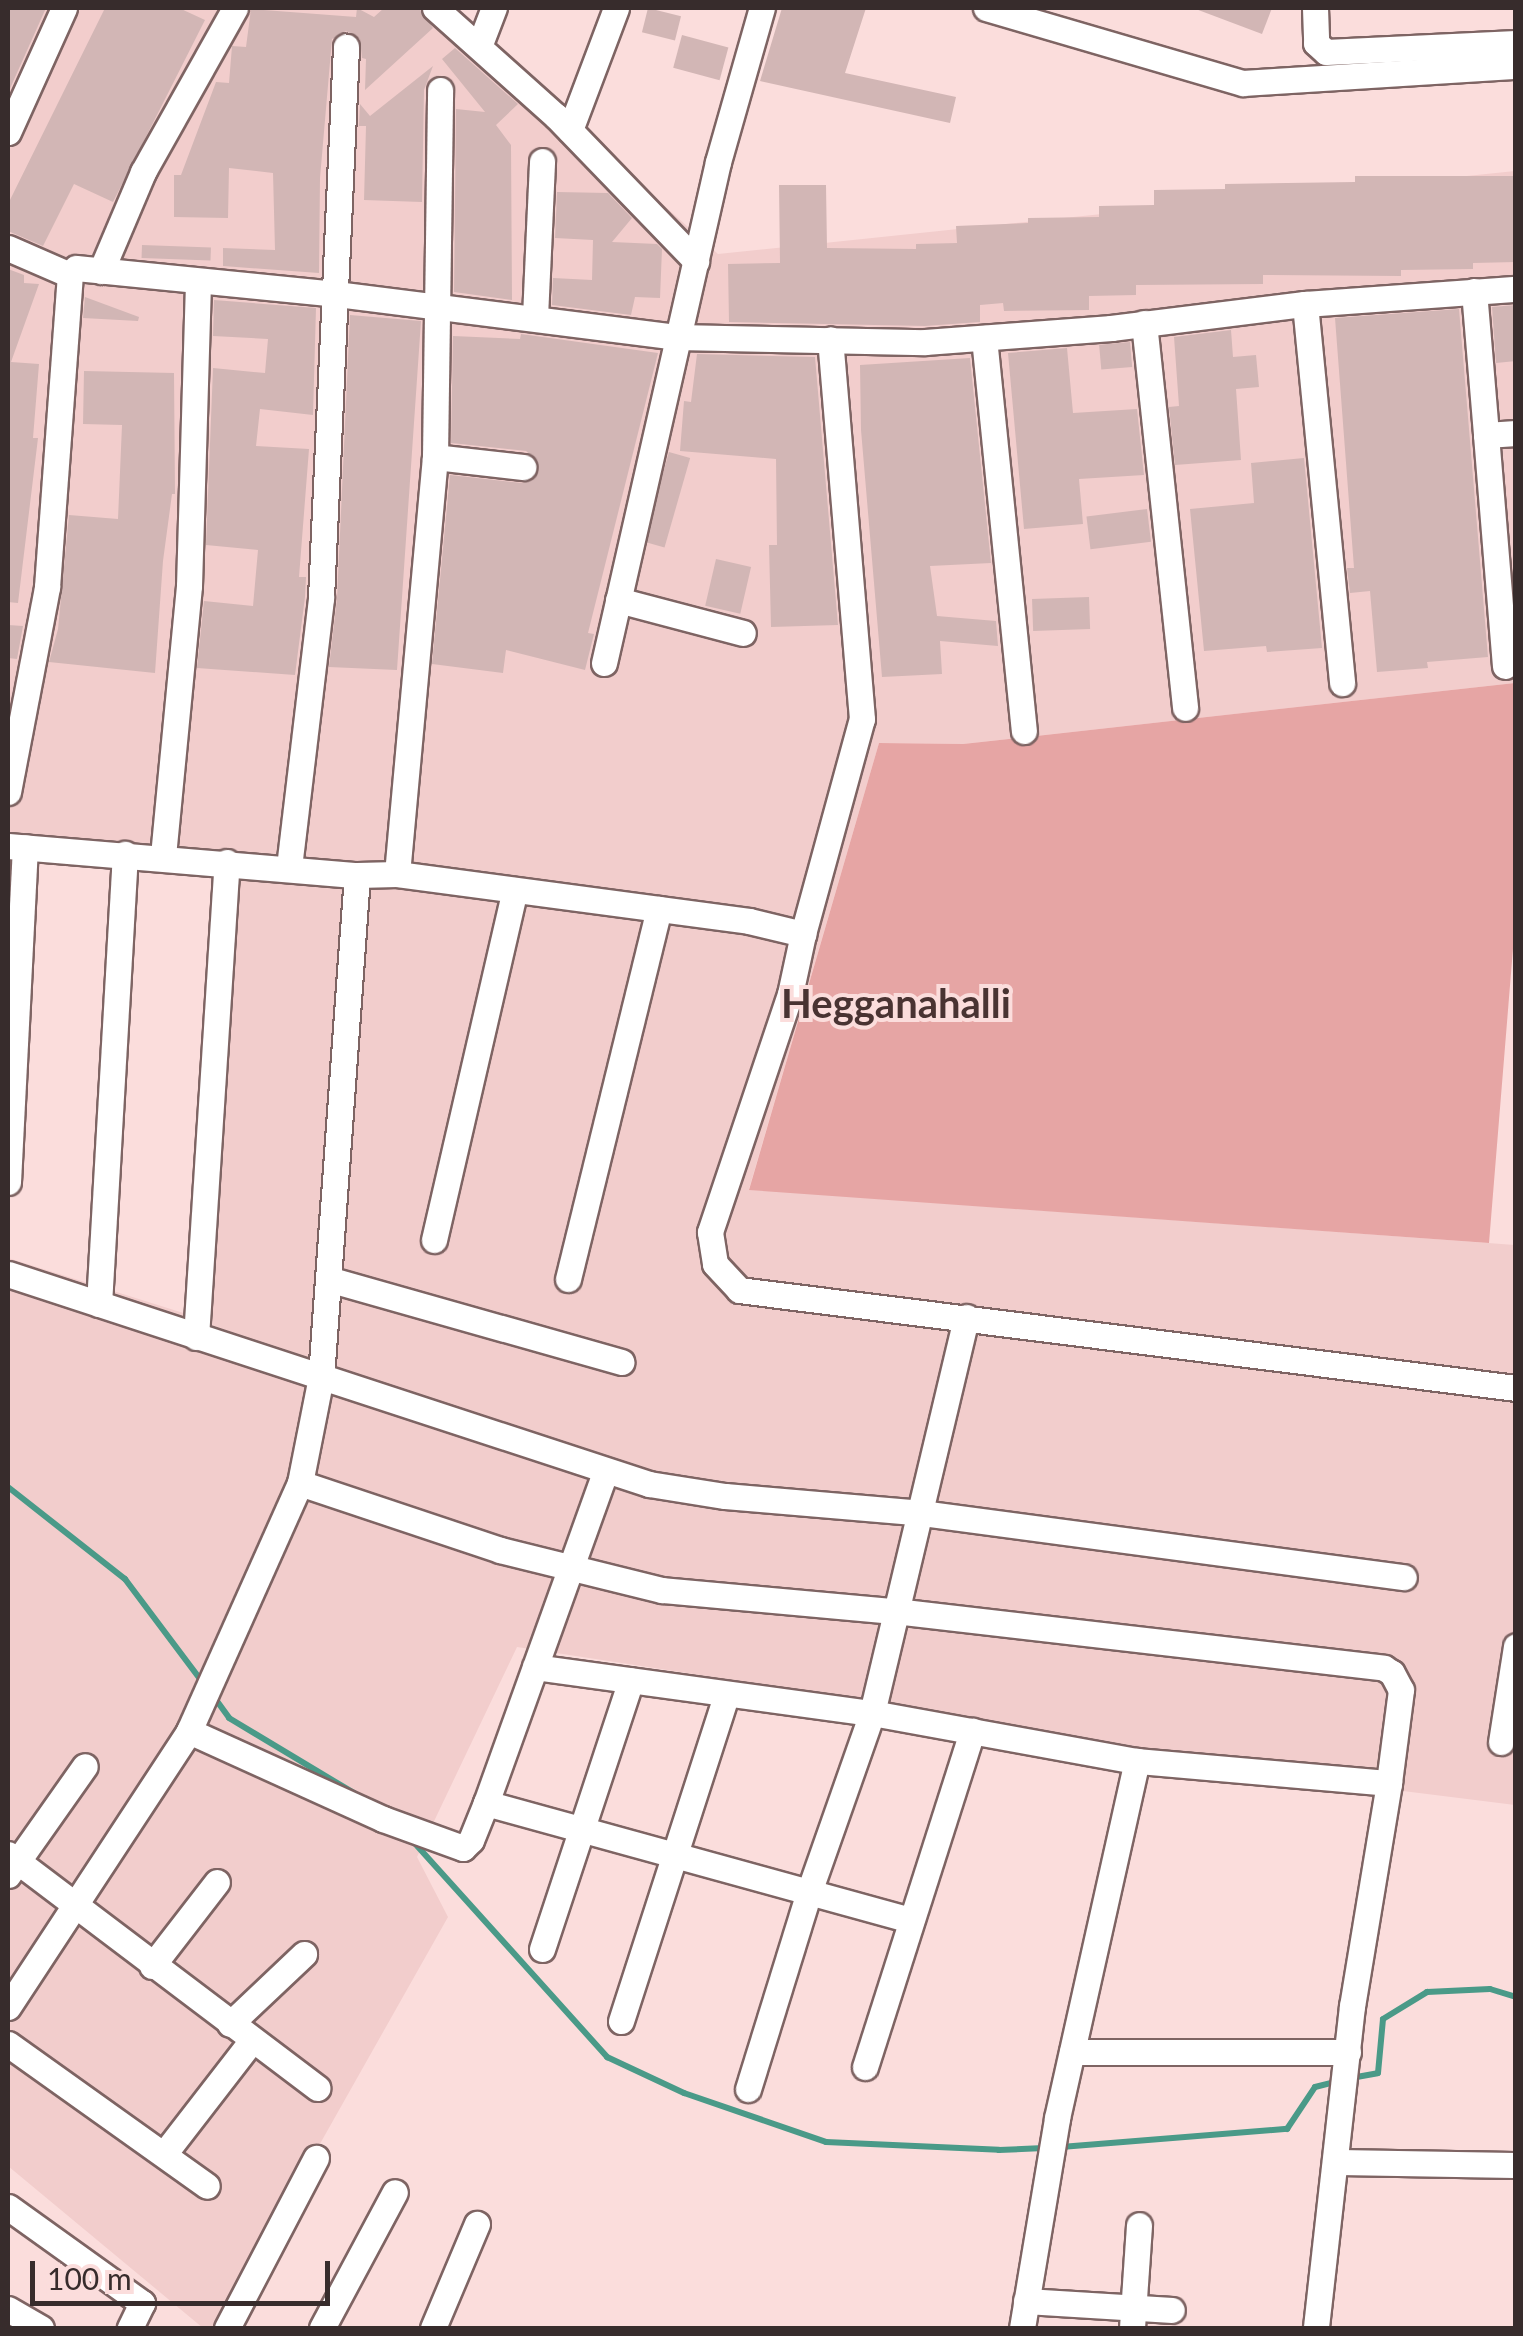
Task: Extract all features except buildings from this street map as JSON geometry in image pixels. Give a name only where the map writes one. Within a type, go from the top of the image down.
[{"type":"street","points":[[8,132],[64,8]]},
{"type":"street","points":[[101,271],[143,172],[235,8]]},
{"type":"street","points":[[435,8],[480,44],[570,130],[696,261]]},
{"type":"street","points":[[480,44],[494,8]]},
{"type":"street","points":[[570,130],[616,8]]},
{"type":"street","points":[[604,664],[718,162],[762,8]]},
{"type":"street","points":[[986,8],[1243,83],[1516,66]]},
{"type":"street","points":[[1314,8],[1316,43],[1326,52],[1516,43]]},
{"type":"street","points":[[289,867],[321,598],[346,47]]},
{"type":"street","points":[[397,874],[435,457],[440,90]]},
{"type":"street","points":[[535,317],[542,161]]},
{"type":"street","points":[[8,248],[70,274]]},
{"type":"street","points":[[8,792],[46,587],[70,274],[76,268],[336,294],[677,337],[926,342],[1305,304],[1516,289]]},
{"type":"street","points":[[163,856],[189,586],[198,283]]},
{"type":"street","points":[[1474,291],[1505,666]]},
{"type":"street","points":[[1305,304],[1342,682]]},
{"type":"street","points":[[1144,322],[1184,708]]},
{"type":"street","points":[[984,338],[1024,731]]},
{"type":"street","points":[[830,339],[862,719],[790,994],[710,1232],[715,1264],[739,1290],[1516,1388]]},
{"type":"street","points":[[1486,435],[1516,433]]},
{"type":"street","points":[[435,457],[523,467]]},
{"type":"street","points":[[618,600],[743,633]]},
{"type":"street","points":[[8,1182],[16,847],[163,856],[357,875],[397,874],[749,921],[803,934]]},
{"type":"street","points":[[99,1304],[125,854]]},
{"type":"street","points":[[196,1337],[226,862]]},
{"type":"street","points":[[8,2007],[189,1732],[300,1484],[321,1378],[357,875]]},
{"type":"street","points":[[434,1240],[515,890]]},
{"type":"street","points":[[568,1280],[660,909]]},
{"type":"street","points":[[8,1274],[605,1472],[725,1496],[922,1513],[1404,1577]]},
{"type":"street","points":[[328,1280],[622,1362]]},
{"type":"street","points":[[748,2089],[809,1892],[872,1712],[966,1317]]},
{"type":"street","points":[[189,1732],[383,1819],[463,1848],[471,1840],[486,1803],[605,1472]]},
{"type":"street","points":[[300,1484],[570,1569],[683,1593],[894,1611],[1384,1668],[1392,1673],[1401,1690],[1347,2059],[1316,2328]]},
{"type":"street","points":[[1501,1742],[1516,1646]]},
{"type":"street","points":[[535,1667],[872,1712],[1136,1760],[1389,1783]]},
{"type":"street","points":[[542,1949],[631,1680]]},
{"type":"street","points":[[621,2021],[726,1695]]},
{"type":"street","points":[[865,2067],[972,1732]]},
{"type":"street","points":[[1022,2328],[1054,2134],[1136,1760]]},
{"type":"street","points":[[84,1766],[11,1864],[317,2088]]},
{"type":"street","points":[[486,1803],[911,1920]]},
{"type":"street","points":[[152,1966],[218,1882]]},
{"type":"street","points":[[230,2024],[304,1954]]},
{"type":"street","points":[[164,2154],[252,2040]]},
{"type":"street","points":[[8,2044],[207,2186]]},
{"type":"street","points":[[1072,2052],[1347,2059]]},
{"type":"street","points":[[227,2328],[316,2158]]},
{"type":"street","points":[[1336,2162],[1516,2165]]},
{"type":"street","points":[[322,2328],[395,2192]]},
{"type":"street","points":[[8,2207],[142,2304],[130,2328]]},
{"type":"street","points":[[433,2328],[476,2224]]},
{"type":"street","points":[[1134,2318],[1139,2224]]},
{"type":"street","points":[[1026,2302],[1134,2318],[1172,2310]]},
{"type":"street","points":[[8,2309],[41,2328]]},
{"type":"shaded area","points":[[8,8],[445,8],[718,254],[1515,171],[1515,683],[963,744],[879,743],[749,1189],[1515,1245],[1515,1805],[1379,1788],[890,1704],[517,1647],[417,1857],[448,1917],[216,2328],[203,2328],[8,2166],[8,1258],[212,1322],[241,875],[8,856]]},
{"type":"shaded area","points":[[1515,683],[1516,912],[1489,1243],[749,1190],[879,743],[963,744]]},
{"type":"waterway","points":[[8,1487],[125,1579],[203,1683]]},
{"type":"waterway","points":[[214,1697],[229,1718],[354,1793]]},
{"type":"waterway","points":[[410,1838],[607,2057],[684,2093],[826,2142],[999,2150],[1044,2148]]},
{"type":"waterway","points":[[1351,2078],[1378,2073],[1383,2019],[1427,1992],[1490,1989],[1516,1997]]},
{"type":"waterway","points":[[1061,2147],[1287,2129],[1315,2087],[1339,2081]]},
{"type":"district","name":"Hegganahalli","points":[[896,1003]]}]
